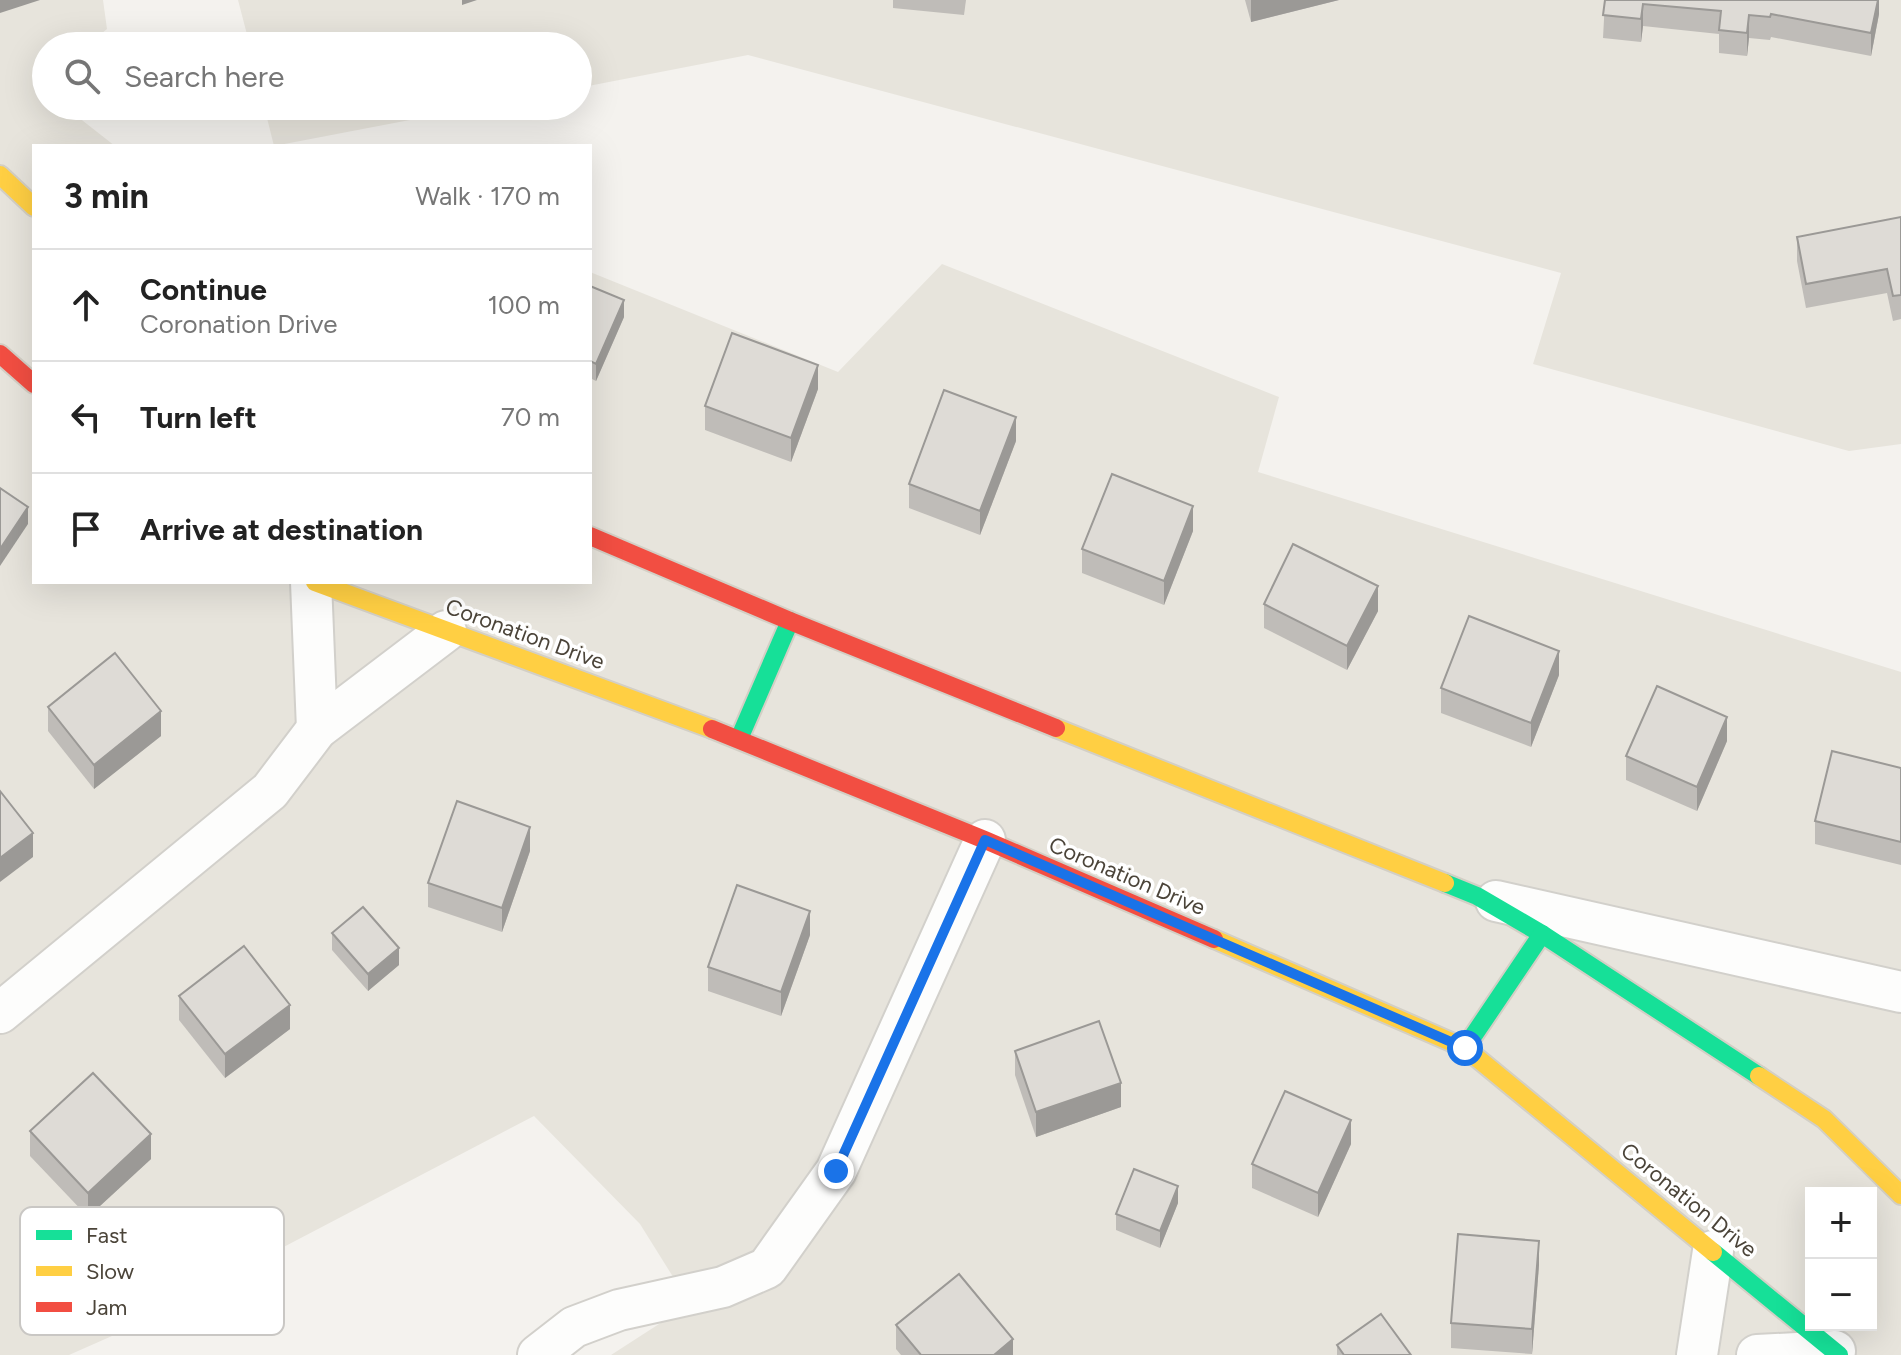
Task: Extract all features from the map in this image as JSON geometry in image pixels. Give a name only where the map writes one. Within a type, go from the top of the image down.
[{"type":"street","points":[[0,175],[32,205]]},
{"type":"street","points":[[0,354],[32,382]]},
{"type":"street","points":[[592,537],[790,621],[1477,896],[1542,934],[1824,1119],[1901,1195]]},
{"type":"street","points":[[313,584],[317,729]]},
{"type":"street","name":"Coronation Drive","points":[[318,584],[739,739],[985,840],[1465,1048],[1837,1353]]},
{"type":"street","points":[[739,739],[790,621]]},
{"type":"street","points":[[0,1013],[270,791],[317,729],[446,631]]},
{"type":"street","points":[[538,1355],[574,1327],[608,1314],[723,1287],[767,1268],[836,1171],[985,840]]},
{"type":"street","points":[[1477,896],[1901,992]]},
{"type":"street","points":[[1465,1048],[1542,934]]},
{"type":"street","points":[[1697,1355],[1713,1251]]},
{"type":"street","points":[[1757,1355],[1837,1353]]},
{"type":"shaded area","points":[[0,0],[103,0],[107,29],[103,32],[32,32],[32,120],[82,120],[112,144],[32,144],[32,584],[592,584],[592,273],[838,372],[942,264],[1279,397],[1258,472],[1901,672],[1901,1355],[611,1355],[690,1304],[640,1224],[534,1116],[284,1247],[284,1207],[20,1207],[20,1335],[114,1335],[69,1355],[0,1355]]},
{"type":"shaded area","points":[[238,0],[1901,0],[1901,444],[1849,451],[1533,364],[1561,273],[748,55],[592,85],[592,32],[246,32]]},
{"type":"shaded area","points":[[268,120],[410,120],[284,144],[274,144]]},
{"type":"building","points":[[1605,0],[1878,0],[1871,33],[1771,14],[1770,17],[1749,15],[1747,33],[1719,30],[1721,11],[1643,4],[1641,19],[1603,15]]},
{"type":"building","points":[[1901,217],[1901,295],[1893,296],[1887,269],[1806,284],[1797,237]]},
{"type":"building","points":[[592,287],[624,300],[596,364],[592,362]]},
{"type":"building","points":[[732,333],[818,365],[791,438],[705,406]]},
{"type":"building","points":[[944,390],[1016,417],[980,511],[909,484]]},
{"type":"building","points":[[1112,474],[1193,506],[1164,581],[1082,549]]},
{"type":"building","points":[[0,488],[28,507],[0,549]]},
{"type":"building","points":[[1293,544],[1378,586],[1347,646],[1264,604]]},
{"type":"building","points":[[1469,616],[1559,651],[1531,723],[1441,688]]},
{"type":"building","points":[[115,653],[161,711],[94,765],[48,707]]},
{"type":"building","points":[[1657,686],[1727,717],[1697,787],[1626,756]]},
{"type":"building","points":[[1832,751],[1901,768],[1901,842],[1815,821]]},
{"type":"building","points":[[0,791],[33,833],[0,858]]},
{"type":"building","points":[[457,801],[530,827],[502,908],[428,883]]},
{"type":"building","points":[[737,885],[810,911],[781,992],[708,967]]},
{"type":"building","points":[[363,907],[399,948],[368,974],[332,933]]},
{"type":"building","points":[[244,946],[290,1005],[225,1054],[179,996]]},
{"type":"building","points":[[1099,1021],[1121,1083],[1036,1112],[1015,1051]]},
{"type":"building","points":[[93,1073],[151,1134],[88,1193],[30,1131]]},
{"type":"building","points":[[1285,1091],[1351,1120],[1318,1193],[1252,1164]]},
{"type":"building","points":[[1134,1169],[1178,1186],[1160,1231],[1116,1214]]},
{"type":"building","points":[[1458,1234],[1539,1241],[1532,1329],[1451,1323]]},
{"type":"building","points":[[959,1274],[1013,1339],[994,1355],[921,1355],[896,1325]]},
{"type":"building","points":[[1381,1314],[1411,1355],[1344,1355],[1337,1345]]},
{"type":"traffic: fast","points":[[739,739],[790,621]]},
{"type":"traffic: fast","points":[[1445,883],[1477,896],[1542,934],[1759,1076]]},
{"type":"traffic: fast","points":[[1465,1048],[1542,934]]},
{"type":"traffic: fast","points":[[1713,1252],[1839,1355]]},
{"type":"traffic: slow","points":[[0,175],[32,205]]},
{"type":"traffic: slow","points":[[320,584],[712,729]]},
{"type":"traffic: slow","points":[[1056,728],[1445,883]]},
{"type":"traffic: slow","points":[[1214,939],[1465,1048],[1713,1252]]},
{"type":"traffic: slow","points":[[1759,1076],[1824,1119],[1901,1195]]},
{"type":"traffic: jam","points":[[0,354],[32,382]]},
{"type":"traffic: jam","points":[[592,537],[1056,728]]},
{"type":"traffic: jam","points":[[712,729],[985,840],[1214,939]]},
{"type":"route","points":[[836,1171],[985,840],[1465,1048]]}]
